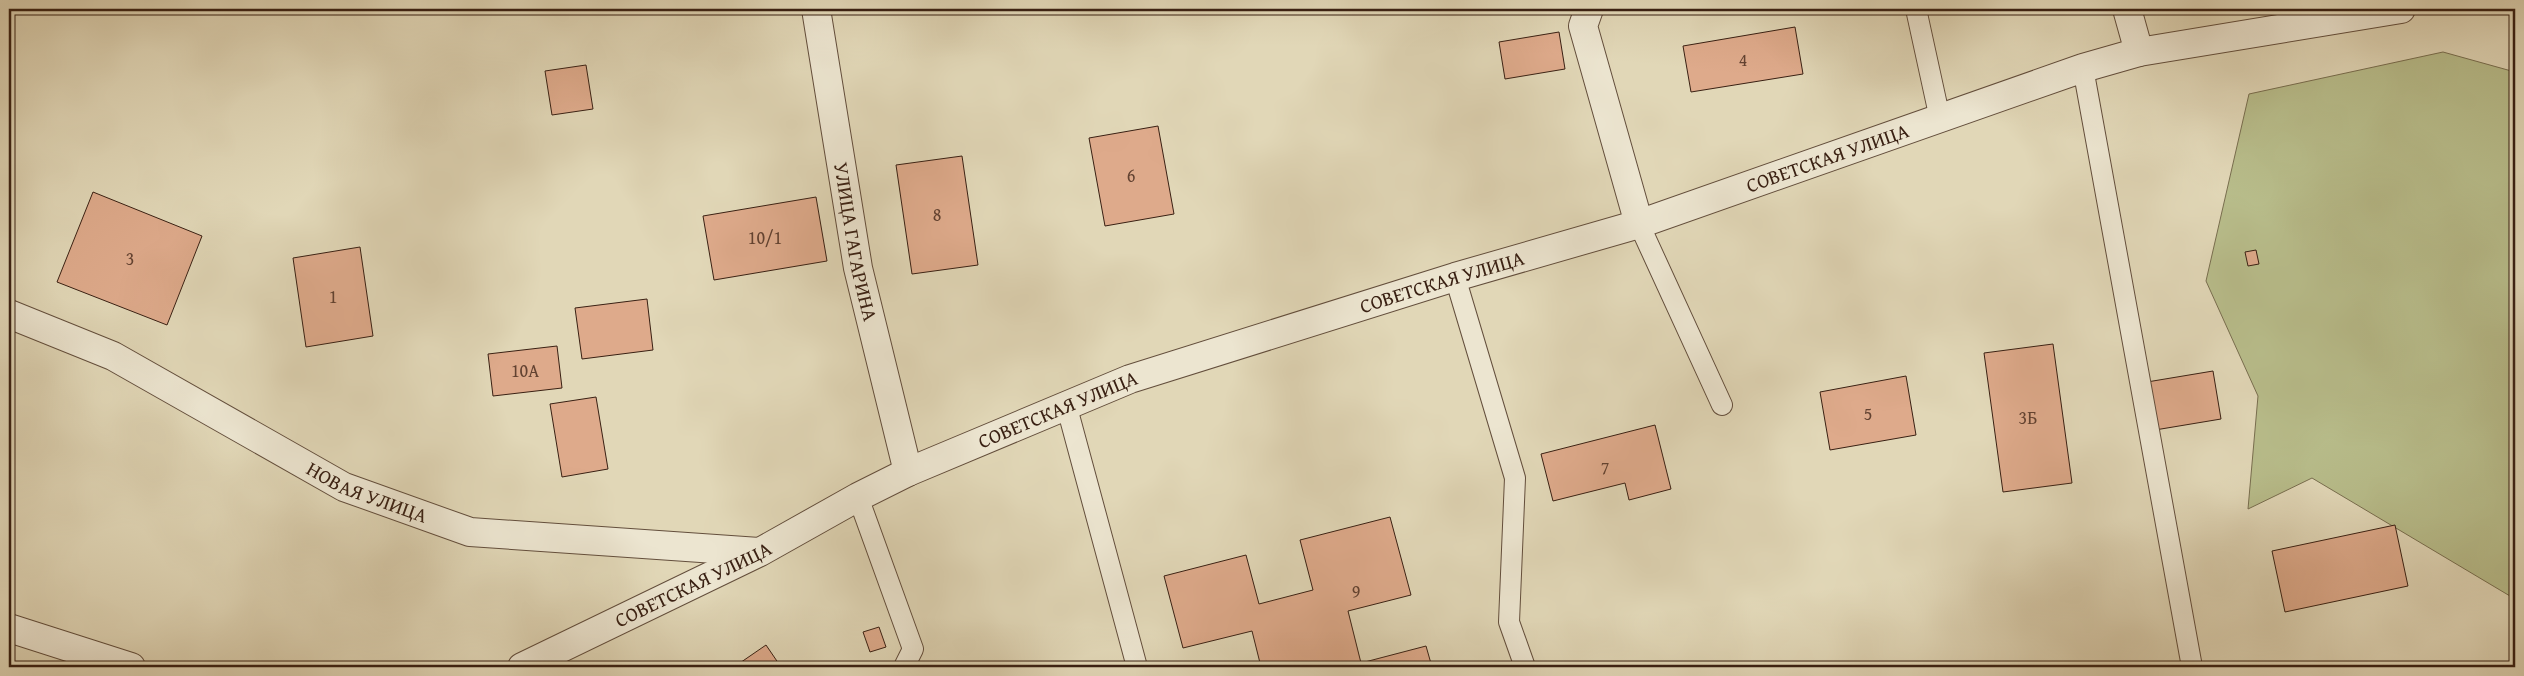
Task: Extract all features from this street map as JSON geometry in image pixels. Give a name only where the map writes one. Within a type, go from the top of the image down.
[{"type":"street","name":"УЛИЦА ГАГАРИНА","points":[[816,9],[858,268],[908,472]]},
{"type":"street","points":[[1588,9],[1583,26],[1639,224]]},
{"type":"street","points":[[2127,9],[2138,52]]},
{"type":"street","name":"СОВЕТСКАЯ УЛИЦА","points":[[522,667],[760,552],[858,496],[908,472],[1066,404],[1130,379],[1455,277],[1639,224],[2083,68],[2138,52],[2401,9]]},
{"type":"street","name":"НОВАЯ УЛИЦА","points":[[9,314],[113,356],[344,486],[470,532],[760,552]]},
{"type":"street","points":[[9,628],[132,667]]},
{"type":"lane","points":[[1916,9],[1940,118]]},
{"type":"lane","points":[[2083,68],[2192,667]]},
{"type":"lane","points":[[1639,224],[1722,405]]},
{"type":"lane","points":[[1455,277],[1515,478],[1509,622],[1526,667]]},
{"type":"lane","points":[[1066,404],[1137,667]]},
{"type":"lane","points":[[858,496],[913,649],[904,667]]},
{"type":"green space","points":[[2443,52],[2515,72],[2515,599],[2312,478],[2248,509],[2258,396],[2206,281],[2249,94]]},
{"type":"building","points":[[1795,27],[1803,74],[1691,92],[1683,46]]},
{"type":"building","points":[[1559,32],[1565,69],[1505,79],[1499,42]]},
{"type":"building","points":[[586,65],[593,109],[552,115],[545,71]]},
{"type":"building","points":[[1158,126],[1174,214],[1105,226],[1089,138]]},
{"type":"building","points":[[962,156],[978,265],[912,274],[896,165]]},
{"type":"building","points":[[93,192],[202,236],[167,325],[57,282]]},
{"type":"building","points":[[816,197],[827,261],[714,280],[703,216]]},
{"type":"building","points":[[360,247],[373,336],[306,347],[293,258]]},
{"type":"building","points":[[2256,250],[2259,264],[2248,266],[2245,252]]},
{"type":"building","points":[[647,299],[653,350],[582,359],[575,308]]},
{"type":"building","points":[[2053,344],[2072,483],[2003,492],[1984,353]]},
{"type":"building","points":[[557,346],[562,388],[493,396],[488,354]]},
{"type":"building","points":[[2213,371],[2221,419],[2155,430],[2147,382]]},
{"type":"building","points":[[1906,376],[1916,435],[1830,450],[1820,392]]},
{"type":"building","points":[[596,397],[608,469],[562,477],[550,404]]},
{"type":"building","points":[[1655,425],[1671,489],[1629,500],[1625,483],[1553,501],[1541,454]]},
{"type":"building","points":[[1390,517],[1411,595],[1348,611],[1361,663],[1426,646],[1432,667],[1261,667],[1252,631],[1183,648],[1164,576],[1246,555],[1259,604],[1313,590],[1300,540]]},
{"type":"building","points":[[2395,525],[2408,586],[2285,612],[2272,551]]},
{"type":"building","points":[[879,627],[886,647],[870,652],[863,632]]},
{"type":"building","points":[[766,645],[781,667],[734,667]]}]
